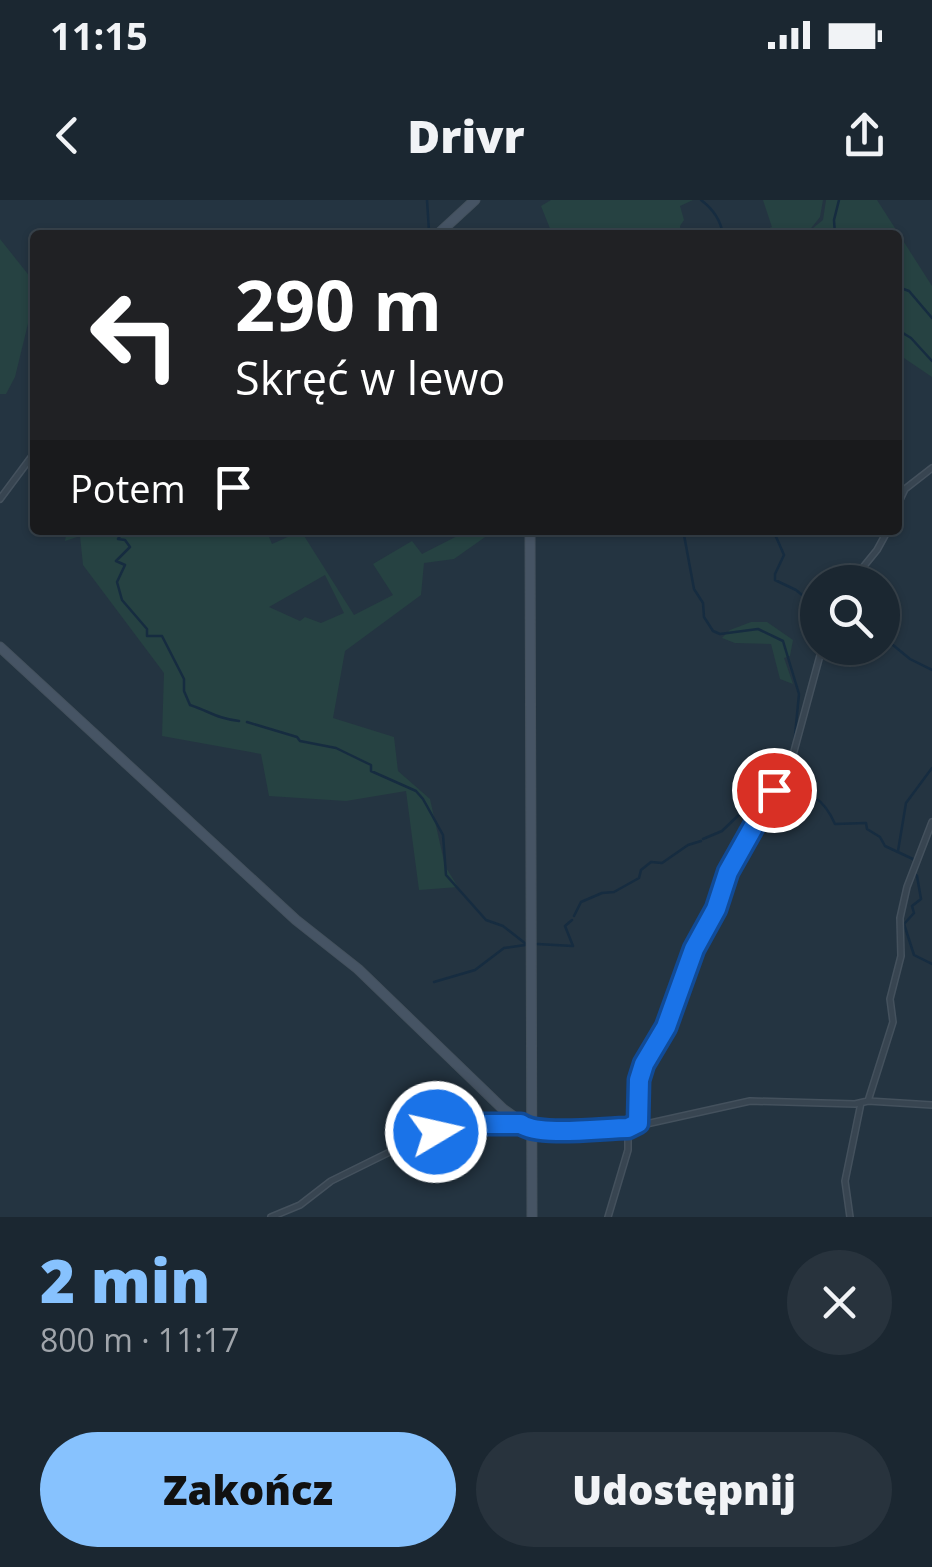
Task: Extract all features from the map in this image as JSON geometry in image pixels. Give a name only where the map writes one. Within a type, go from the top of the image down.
[{"type":"main road","points":[[442,230],[475,200]]},
{"type":"main road","points":[[530,535],[526,1127],[532,1217]]},
{"type":"main road","points":[[0,647],[296,920],[358,969],[526,1127]]},
{"type":"street","points":[[0,499],[30,459]]},
{"type":"street","points":[[902,495],[932,468]]},
{"type":"street","points":[[863,565],[884,535]]},
{"type":"street","points":[[638,1123],[639,1080],[644,1064],[666,1027],[728,872],[790,766],[817,665]]},
{"type":"street","points":[[850,1217],[845,1180],[864,1102],[892,1022],[890,999],[901,956],[900,918],[907,887],[932,822]]},
{"type":"street","points":[[272,1217],[300,1205],[331,1181],[377,1157],[456,1124],[628,1128],[750,1101],[932,1105]]},
{"type":"street","points":[[608,1217],[628,1150],[628,1128]]},
{"type":"green space","points":[[551,200],[693,200],[680,206],[684,220],[680,230],[551,230],[541,206]]},
{"type":"green space","points":[[763,200],[823,200],[820,217],[810,230],[764,230],[772,227]]},
{"type":"green space","points":[[826,200],[877,200],[896,230],[810,230],[823,220]]},
{"type":"green space","points":[[0,239],[30,277],[30,315],[15,377],[6,394],[0,394]]},
{"type":"green space","points":[[902,239],[932,286],[932,377],[902,357]]},
{"type":"green space","points":[[66,535],[268,535],[272,544],[292,535],[304,535],[354,615],[393,595],[373,564],[412,541],[422,554],[459,535],[488,535],[454,559],[424,563],[421,595],[345,651],[333,718],[394,737],[398,771],[430,799],[445,866],[458,887],[419,890],[406,791],[346,801],[269,796],[261,754],[162,736],[164,673],[83,565],[80,536],[65,541]],"holes":[[[325,575],[344,613],[321,623],[305,617],[300,621],[269,607]]]},
{"type":"green space","points":[[751,622],[767,622],[793,640],[790,656],[784,658],[793,684],[780,679],[771,644],[735,643],[722,638],[730,630]]},
{"type":"waterway","points":[[427,200],[429,230]]},
{"type":"waterway","points":[[701,200],[716,216],[722,230]]},
{"type":"waterway","points":[[835,230],[839,200]]},
{"type":"waterway","points":[[902,288],[909,291],[932,318]]},
{"type":"waterway","points":[[902,332],[932,361]]},
{"type":"waterway","points":[[121,535],[118,539],[125,540],[130,547],[116,561],[125,565],[117,582],[122,600],[147,629],[147,636],[162,636],[184,679],[190,705],[239,721]]},
{"type":"waterway","points":[[684,535],[694,589],[713,631],[720,634],[758,629],[783,641],[799,694],[794,746]]},
{"type":"waterway","points":[[775,535],[784,555],[775,580],[800,593]]},
{"type":"waterway","points":[[900,651],[932,670]]},
{"type":"waterway","points":[[247,722],[300,741],[336,748],[371,765],[371,771],[416,791],[443,835],[446,875],[486,920],[503,926],[526,944]]},
{"type":"waterway","points":[[749,805],[773,787],[788,763]]},
{"type":"waterway","points":[[898,851],[906,803],[932,768]]},
{"type":"waterway","points":[[781,788],[814,797],[835,824],[866,823],[867,829],[880,837],[885,846],[915,860]]},
{"type":"waterway","points":[[703,839],[722,831],[747,807]]},
{"type":"waterway","points":[[574,916],[581,902],[614,892],[639,878],[641,870],[651,862],[662,863],[701,841]]},
{"type":"waterway","points":[[918,864],[914,873],[921,899],[912,906],[914,913],[904,924],[914,955],[932,964]]},
{"type":"waterway","points":[[537,944],[573,946],[565,926],[572,920]]},
{"type":"waterway","points":[[434,982],[475,970],[504,948],[525,945]]},
{"type":"route","points":[[436,1132],[456,1124],[521,1124],[527,1129],[546,1130],[628,1128],[638,1123],[639,1080],[644,1064],[666,1027],[728,872],[774,790]]}]
